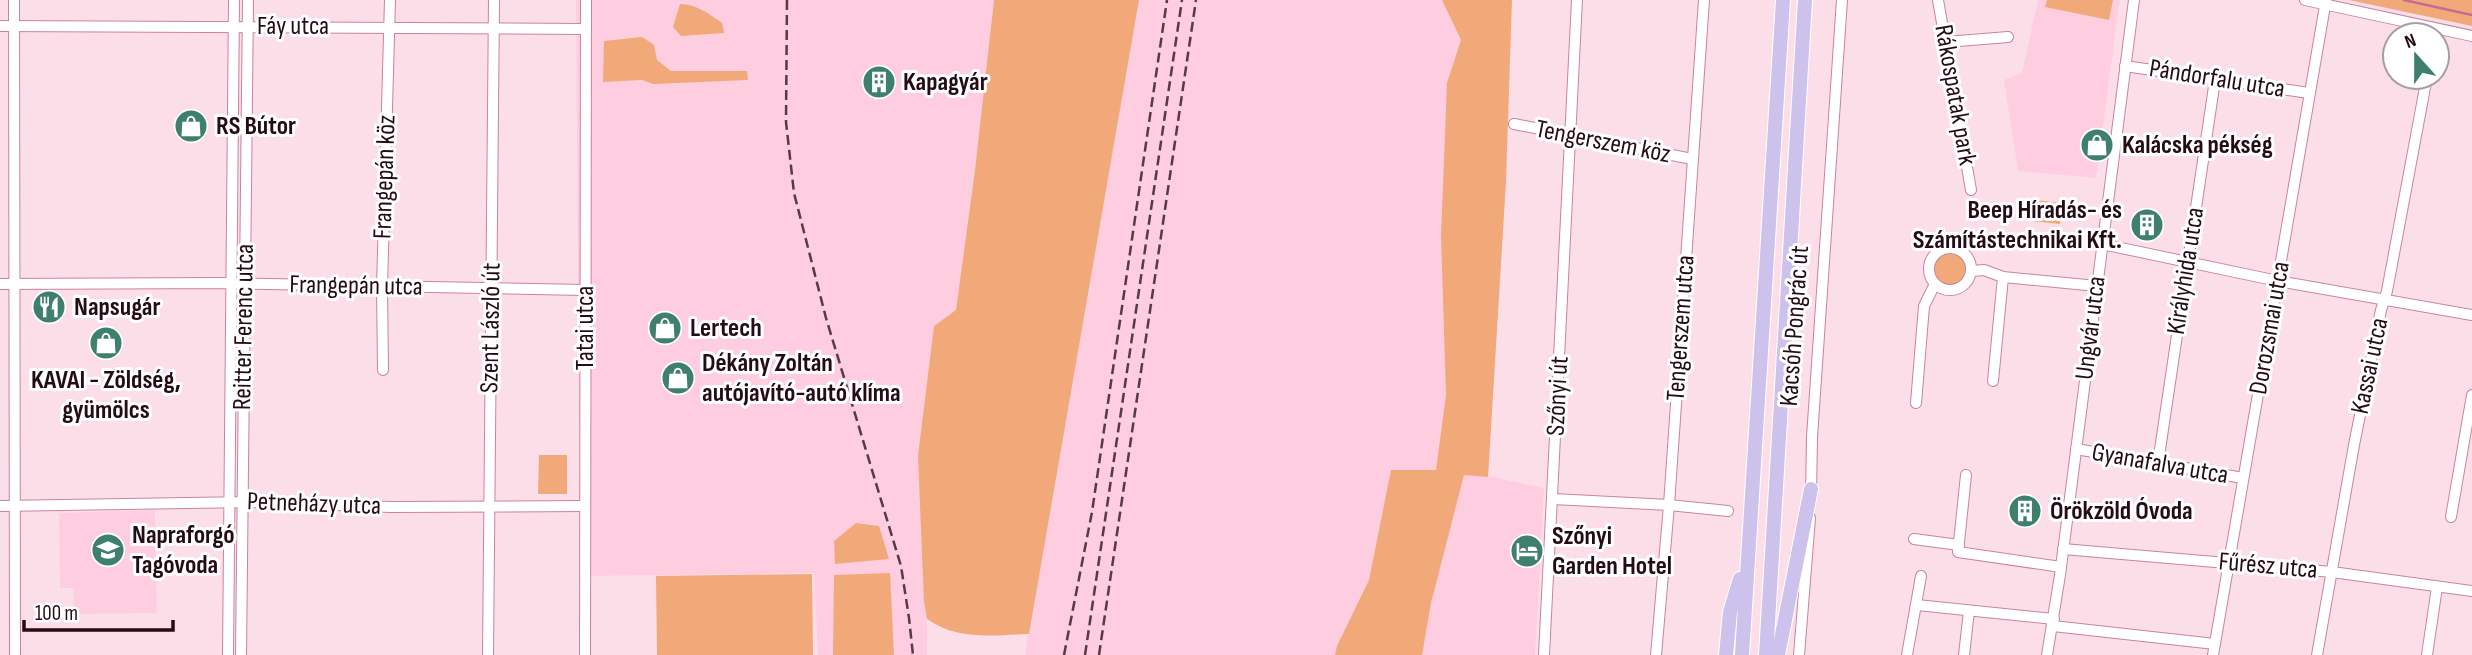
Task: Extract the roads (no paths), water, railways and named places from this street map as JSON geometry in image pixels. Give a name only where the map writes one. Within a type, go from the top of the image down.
[{"type":"main road","name":"Kacsóh Pongrác út","points":[[1742,655],[1783,0]]},
{"type":"main road","name":"Kacsóh Pongrác út","points":[[1766,655],[1805,0]]},
{"type":"main road","points":[[1778,655],[1811,489]]},
{"type":"main road","points":[[1726,655],[1730,612],[1747,554]]},
{"type":"street","points":[[14,0],[15,655]]},
{"type":"street","name":"Reitter Ferenc utca","points":[[228,655],[234,0]]},
{"type":"street","name":"Reitter Ferenc utca","points":[[241,655],[248,0]]},
{"type":"street","name":"Frangepán köz","points":[[383,370],[382,287],[390,0]]},
{"type":"street","name":"Szent László út","points":[[488,655],[494,0]]},
{"type":"street","name":"Tatai utca","points":[[585,655],[586,0]]},
{"type":"street","name":"Szőnyi út","points":[[1544,655],[1577,0]]},
{"type":"street","name":"Tengerszem utca","points":[[1656,655],[1670,505],[1704,0]]},
{"type":"street","name":"Kacsóh Pongrác út","points":[[1799,655],[1808,565],[1812,437],[1842,0]]},
{"type":"street","name":"Rákospatak park","points":[[1938,0],[1972,190]]},
{"type":"street","name":"Ungvár utca","points":[[2047,655],[2054,623],[2134,0]]},
{"type":"street","points":[[2305,0],[2326,2],[2396,21]]},
{"type":"street","name":"Dorozsmai utca","points":[[2214,650],[2326,2]]},
{"type":"street","name":"Fáy utca","points":[[0,26],[586,29]]},
{"type":"street","points":[[2451,34],[2472,36]]},
{"type":"street","points":[[1946,42],[2008,37]]},
{"type":"street","name":"Pándorfalu utca","points":[[2125,66],[2309,93]]},
{"type":"street","name":"Királyhida utca","points":[[2158,463],[2215,80]]},
{"type":"street","name":"Kassai utca","points":[[2317,655],[2354,445],[2424,91]]},
{"type":"street","name":"Tengerszem köz","points":[[1514,124],[1692,159]]},
{"type":"street","points":[[232,173],[246,173]]},
{"type":"street","points":[[2102,244],[2278,281],[2472,315]]},
{"type":"street","points":[[1943,248],[1957,248],[1968,257],[1972,271],[1970,278],[1961,287],[1948,290],[1931,278],[1929,264],[1932,257],[1943,248]]},
{"type":"street","points":[[1972,271],[1984,270],[2003,277],[2096,286]]},
{"type":"street","points":[[1993,381],[2003,277]]},
{"type":"street","name":"Frangepán utca","points":[[0,284],[245,284],[585,290]]},
{"type":"street","points":[[1916,402],[1924,306],[1936,284]]},
{"type":"street","points":[[2451,517],[2472,395]]},
{"type":"street","name":"Gyanafalva utca","points":[[2076,449],[2243,478]]},
{"type":"street","points":[[1966,475],[1958,552],[2061,567]]},
{"type":"street","points":[[1553,499],[1728,511]]},
{"type":"street","name":"Petneházy utca","points":[[0,506],[229,502],[391,506],[585,506]]},
{"type":"street","points":[[1914,539],[1959,545]]},
{"type":"street","name":"Fűrész utca","points":[[2063,549],[2332,572],[2472,591]]},
{"type":"street","points":[[1907,655],[1921,576]]},
{"type":"street","points":[[2427,655],[2437,587]]},
{"type":"street","points":[[1917,605],[2054,623],[2214,650]]},
{"type":"street","points":[[1964,655],[1969,611]]},
{"type":"waterway","points":[[2404,0],[2472,15]]},
{"type":"railway","points":[[787,0],[786,122],[794,193],[826,318],[901,566],[913,655]]},
{"type":"railway","points":[[1064,655],[1092,512],[1167,0]]},
{"type":"railway","points":[[1085,655],[1182,0]]},
{"type":"railway","points":[[1099,655],[1196,0]]},
{"type":"place","name":"Kapagyár","points":[[879,82]]},
{"type":"place","name":"RS Bútor","points":[[191,126]]},
{"type":"place","name":"Kalácska pékség","points":[[2097,145]]},
{"type":"place","name":"Beep Híradás- és Számítástechnikai Kft.","points":[[2147,225]]},
{"type":"place","name":"Napsugár","points":[[49,307]]},
{"type":"place","name":"Lertech","points":[[665,328]]},
{"type":"place","name":"KAVAI - Zöldség, gyümölcs","points":[[106,343]]},
{"type":"place","name":"Dékány Zoltán autójavító-autó klíma","points":[[678,378]]},
{"type":"place","name":"Örökzöld Óvoda","points":[[2025,511]]},
{"type":"place","name":"Napraforgó Tagóvoda","points":[[108,550]]},
{"type":"place","name":"Szőnyi Garden Hotel","points":[[1527,551]]}]
